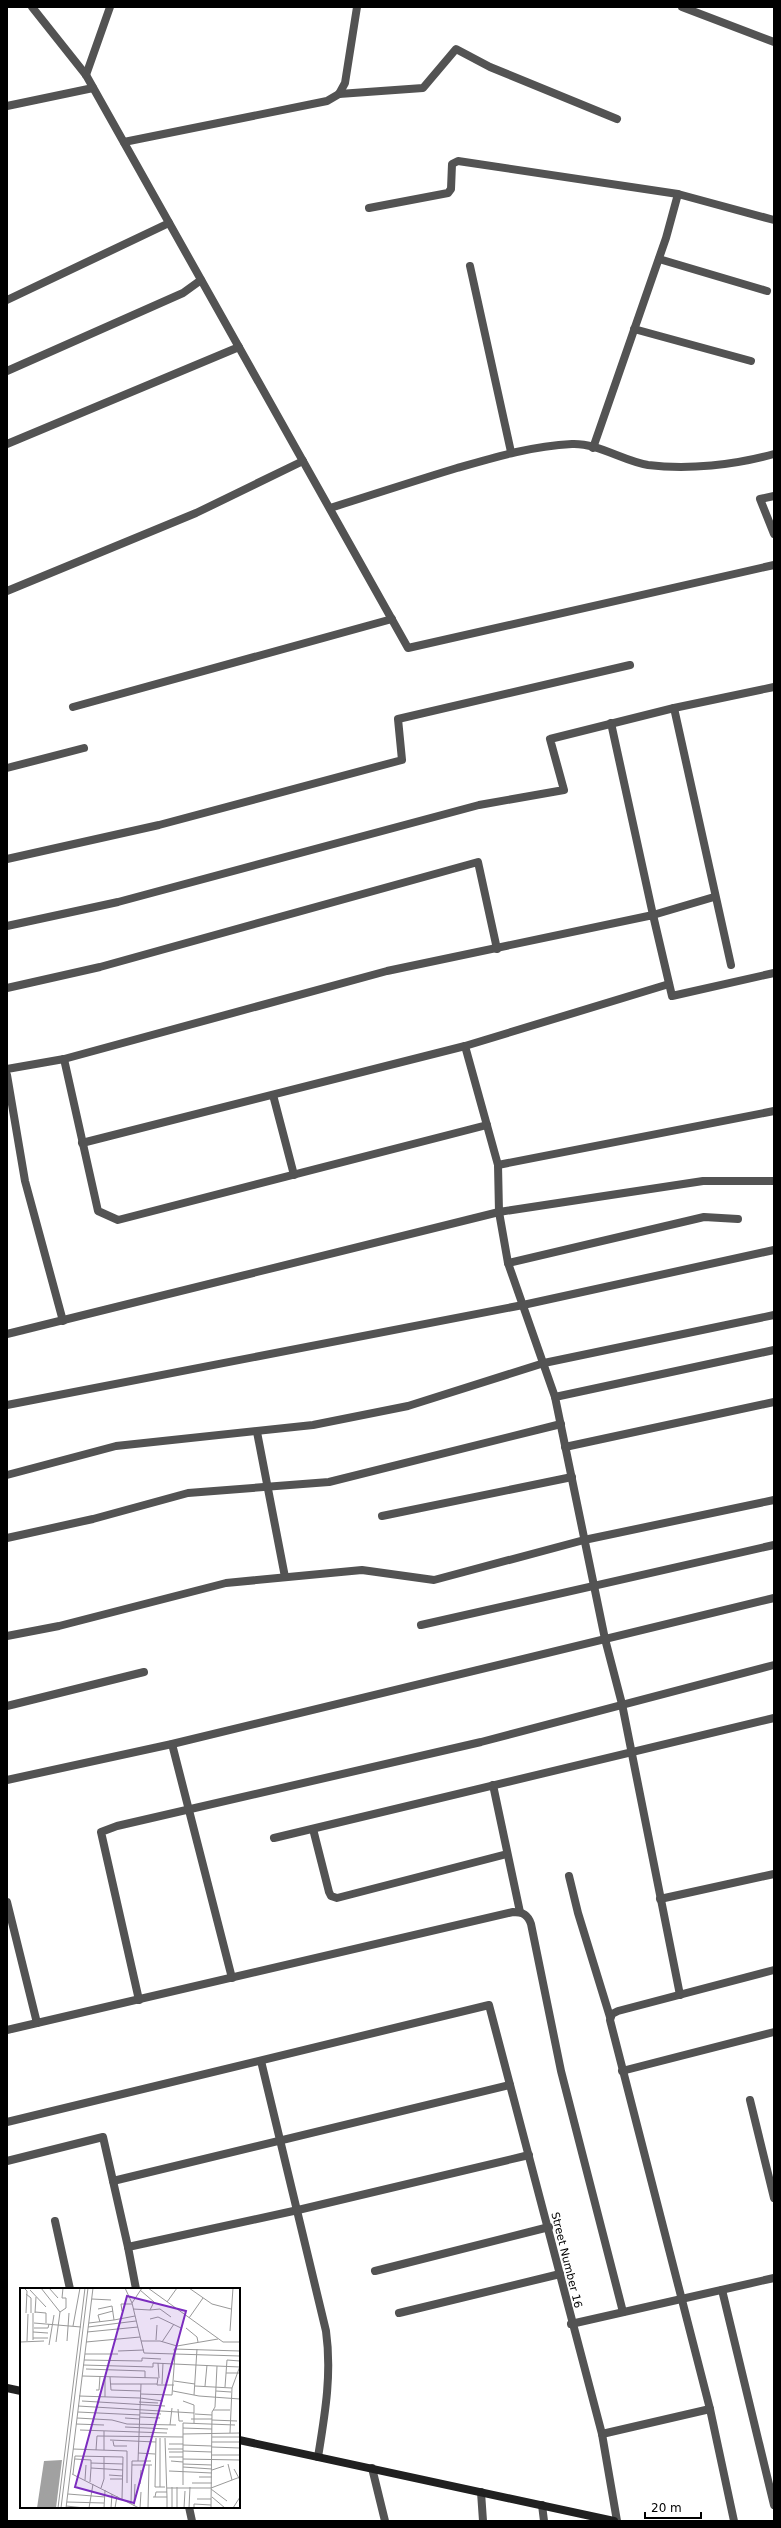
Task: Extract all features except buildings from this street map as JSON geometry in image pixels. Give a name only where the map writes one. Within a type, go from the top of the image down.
[{"type":"street","points":[[32,7],[86,75],[408,648],[774,566]]},
{"type":"street","points":[[86,75],[110,7]]},
{"type":"street","points":[[339,94],[345,83],[357,7]]},
{"type":"street","points":[[682,7],[774,42]]},
{"type":"street","points":[[124,142],[327,101],[339,94],[423,88],[456,49],[490,67],[617,119]]},
{"type":"street","points":[[7,106],[93,88]]},
{"type":"street","points":[[369,208],[448,193],[451,188],[452,164],[456,161],[678,194],[774,220]]},
{"type":"street","points":[[593,448],[659,259],[678,194]]},
{"type":"street","points":[[7,300],[169,223]]},
{"type":"street","points":[[659,259],[767,291]]},
{"type":"street","points":[[470,266],[511,452]]},
{"type":"street","points":[[7,371],[183,293],[201,280]]},
{"type":"street","points":[[634,329],[751,361]]},
{"type":"street","points":[[7,444],[239,347]]},
{"type":"street","points":[[330,508],[511,452],[558,445],[575,444],[648,465],[696,465],[750,461],[774,454]]},
{"type":"street","points":[[7,591],[196,513],[303,461]]},
{"type":"street","points":[[774,496],[760,499],[774,534]]},
{"type":"street","points":[[73,707],[392,619]]},
{"type":"street","points":[[7,859],[159,825],[402,760],[398,719],[630,666]]},
{"type":"street","points":[[7,926],[118,902],[479,805],[564,790],[550,738],[674,708],[774,687]]},
{"type":"street","points":[[674,708],[714,897],[731,965]]},
{"type":"street","points":[[611,724],[672,996],[774,973]]},
{"type":"street","points":[[7,768],[84,748]]},
{"type":"street","points":[[7,988],[100,967],[478,862],[497,949]]},
{"type":"street","points":[[7,1069],[64,1059],[387,971],[654,915],[714,897]]},
{"type":"street","points":[[82,1143],[465,1046],[669,984]]},
{"type":"street","points":[[465,1046],[498,1165],[499,1212],[508,1263],[555,1397],[605,1639],[622,1704],[630,1752],[680,1995]]},
{"type":"street","points":[[64,1059],[98,1211],[118,1220],[487,1125]]},
{"type":"street","points":[[7,1075],[26,1181],[63,1321]]},
{"type":"street","points":[[273,1095],[294,1175]]},
{"type":"street","points":[[498,1165],[774,1111]]},
{"type":"street","points":[[7,1334],[499,1212],[703,1181],[774,1180]]},
{"type":"street","points":[[508,1263],[704,1217],[738,1219]]},
{"type":"street","points":[[7,1405],[523,1305],[774,1250]]},
{"type":"street","points":[[7,1475],[116,1446],[313,1426],[408,1406],[544,1363],[774,1316]]},
{"type":"street","points":[[555,1397],[774,1350]]},
{"type":"street","points":[[565,1447],[774,1402]]},
{"type":"street","points":[[7,1538],[93,1518],[188,1493],[328,1482],[560,1424]]},
{"type":"street","points":[[257,1432],[285,1577]]},
{"type":"street","points":[[382,1516],[572,1477]]},
{"type":"street","points":[[7,1636],[59,1626],[226,1583],[362,1570],[434,1580],[584,1540],[774,1500]]},
{"type":"street","points":[[421,1625],[593,1584],[774,1545]]},
{"type":"street","points":[[7,1780],[172,1744],[774,1598]]},
{"type":"street","points":[[139,2000],[101,1832],[117,1826],[482,1742],[774,1665]]},
{"type":"street","points":[[7,1706],[144,1672]]},
{"type":"street","points":[[274,1838],[493,1784],[774,1718]]},
{"type":"street","points":[[172,1744],[190,1809],[232,1978]]},
{"type":"street","points":[[493,1784],[520,1912]]},
{"type":"street","points":[[313,1829],[329,1892],[331,1896],[337,1898],[507,1854]]},
{"type":"street","points":[[660,1899],[774,1874]]},
{"type":"street","points":[[569,1876],[578,1913],[610,2017],[622,2070],[710,2409],[734,2521]]},
{"type":"street","points":[[7,1902],[37,2023]]},
{"type":"street","points":[[7,2030],[513,1912],[520,1912],[529,1918],[531,1924],[562,2078],[623,2312]]},
{"type":"street","points":[[610,2017],[618,2011],[774,1970]]},
{"type":"street","name":"Street Number 16","points":[[261,2061],[489,2005],[548,2227],[571,2324],[602,2434],[616,2521]]},
{"type":"street","points":[[622,2070],[774,2032]]},
{"type":"street","points":[[7,2122],[261,2061],[321,2305],[329,2359],[329,2388],[318,2457]]},
{"type":"street","points":[[113,2181],[510,2085]]},
{"type":"street","points":[[750,2100],[774,2198]]},
{"type":"street","points":[[7,2162],[103,2137],[136,2288]]},
{"type":"street","points":[[128,2247],[298,2210],[529,2154]]},
{"type":"street","points":[[56,2221],[70,2288]]},
{"type":"street","points":[[375,2271],[548,2227]]},
{"type":"street","points":[[399,2313],[560,2274]]},
{"type":"street","points":[[571,2324],[774,2278]]},
{"type":"street","points":[[722,2290],[774,2505]]},
{"type":"street","points":[[7,2388],[20,2391]]},
{"type":"street","points":[[602,2434],[710,2409]]},
{"type":"street","points":[[240,2440],[542,2505],[598,2519],[616,2521]]},
{"type":"street","points":[[372,2468],[385,2521]]},
{"type":"street","points":[[482,2492],[483,2521]]},
{"type":"street","points":[[542,2505],[544,2521]]},
{"type":"street","points":[[189,2508],[192,2521]]}]
